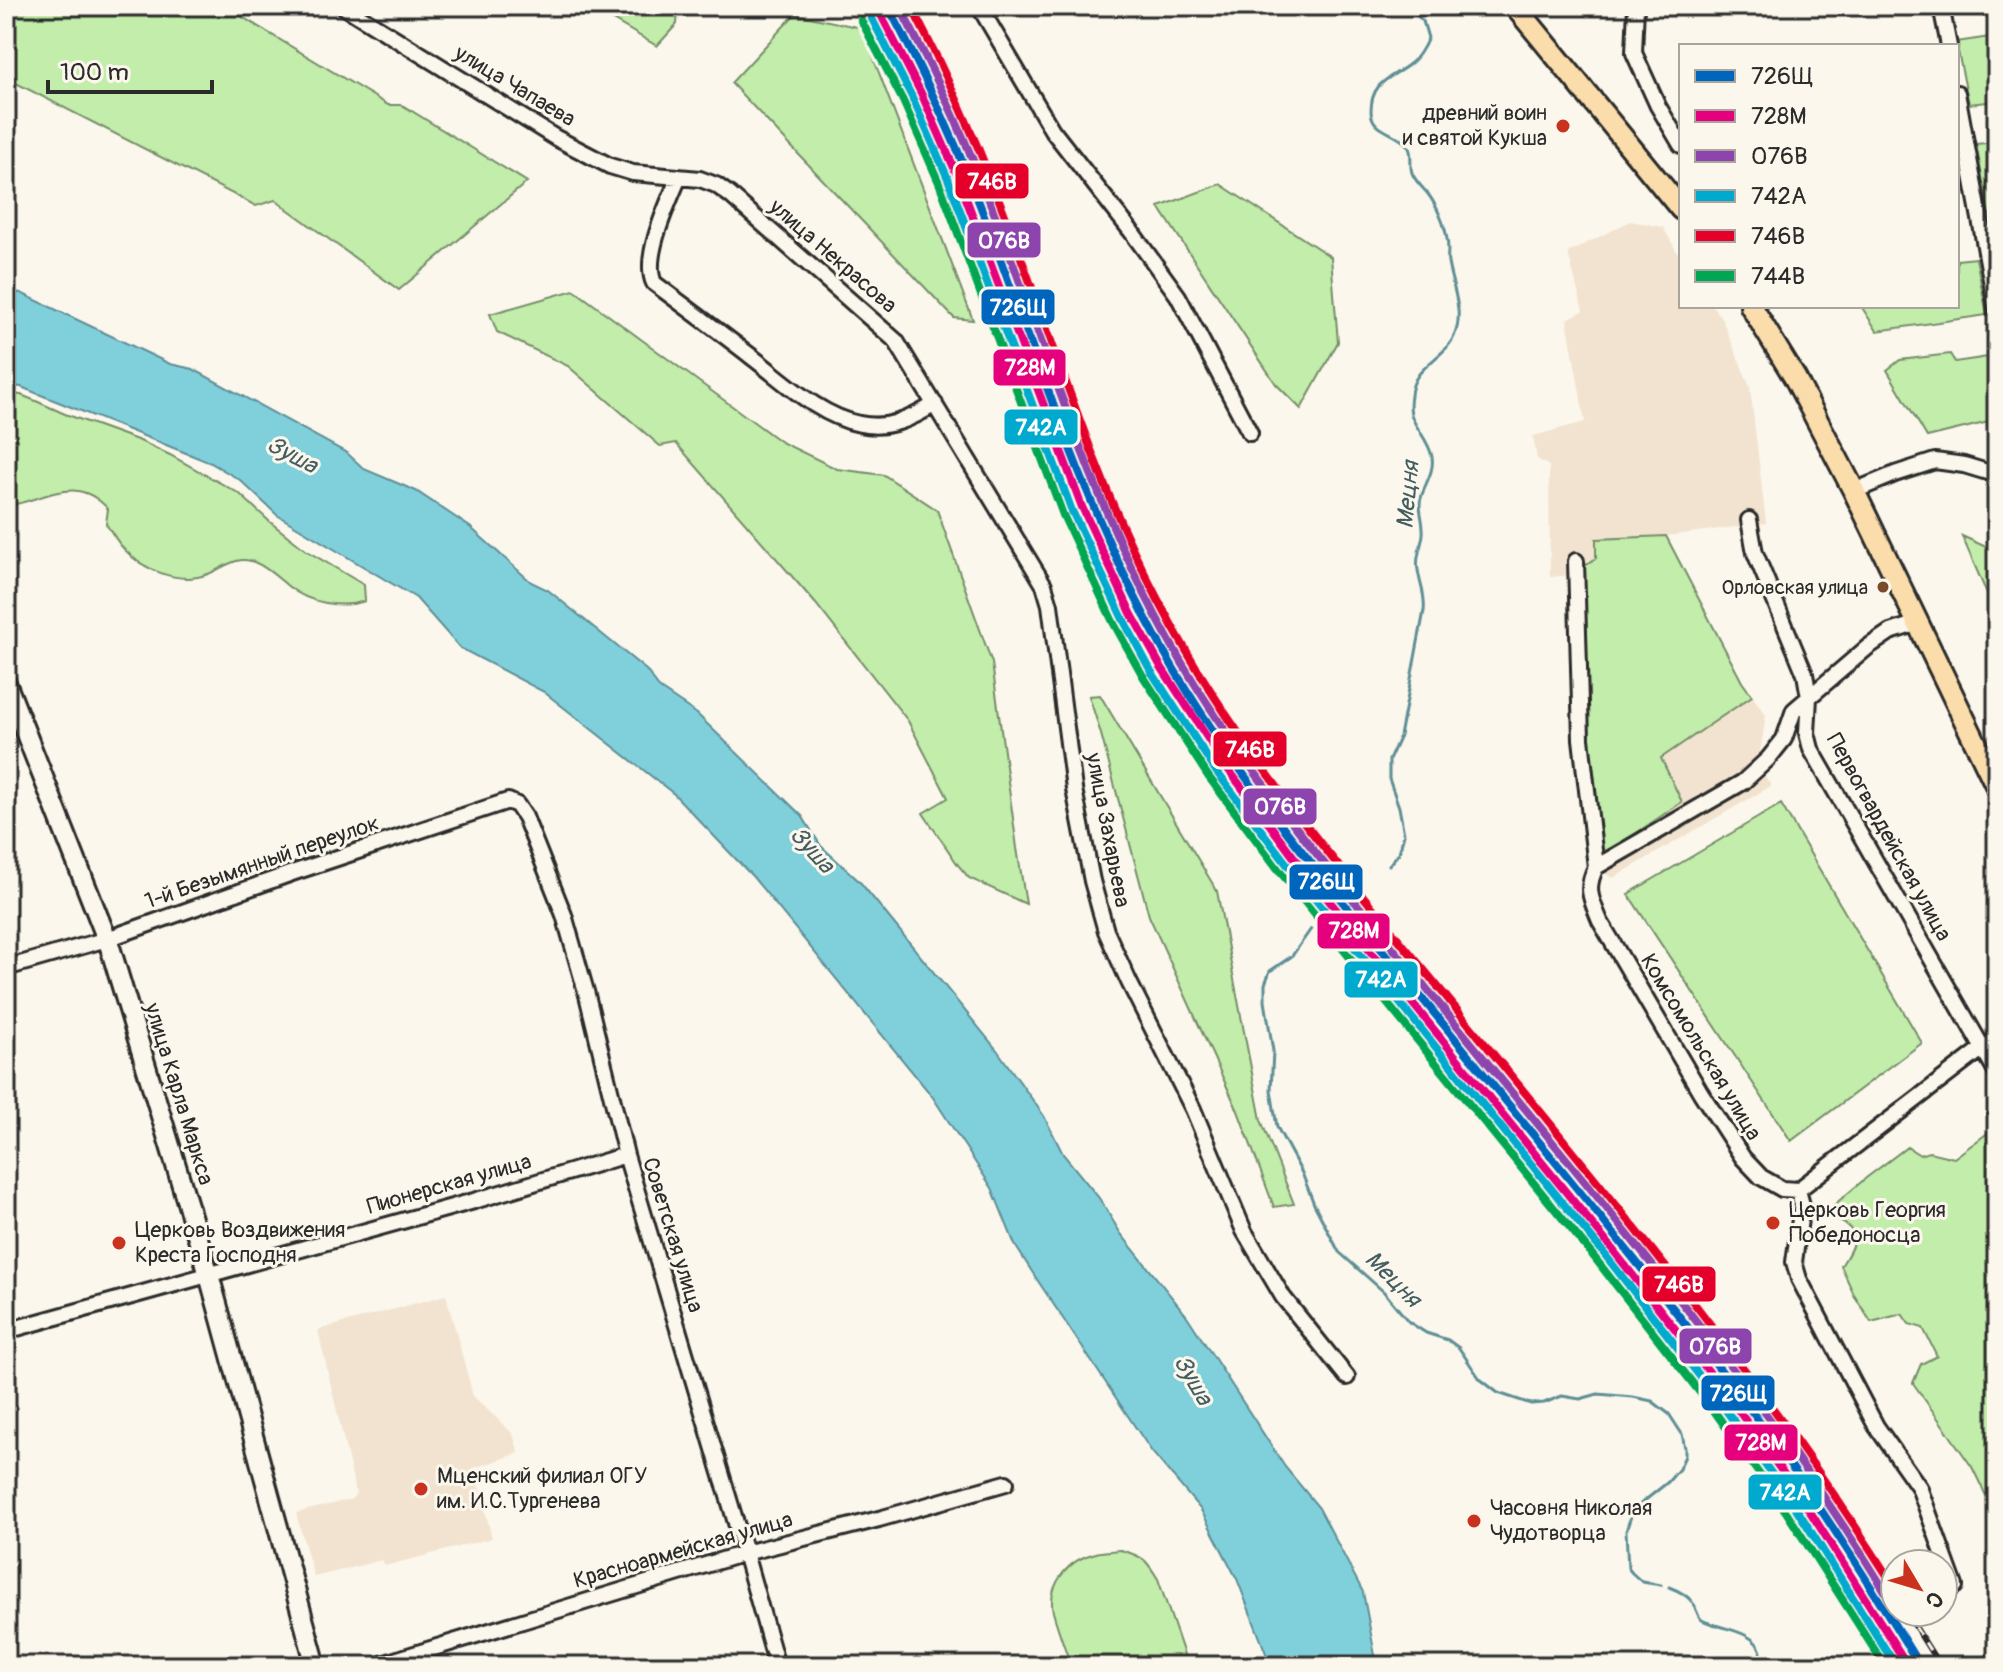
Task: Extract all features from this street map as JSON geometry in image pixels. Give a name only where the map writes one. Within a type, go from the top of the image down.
[{"type":"main road","points":[[1515,6],[1679,207]]},
{"type":"main road","points":[[1752,308],[1795,378],[1854,491],[1997,787]]},
{"type":"main road","name":"улица Карла Маркса","points":[[6,683],[107,939],[209,1275],[316,1666]]},
{"type":"street","name":"улица Чапаева","points":[[343,6],[556,138],[610,166],[633,173],[677,178]]},
{"type":"street","points":[[979,6],[1052,130],[1178,296],[1250,433]]},
{"type":"street","points":[[1636,6],[1634,53],[1658,106],[1679,142]]},
{"type":"street","points":[[1941,6],[1949,44]]},
{"type":"street","points":[[1959,104],[1997,312]]},
{"type":"street","name":"улица Некрасова","points":[[677,178],[700,179],[730,195],[896,341],[935,404]]},
{"type":"street","points":[[677,178],[656,235],[650,274],[654,283],[834,417],[863,425],[890,425],[912,418],[935,404]]},
{"type":"street","name":"улица Захарьева","points":[[935,404],[1044,585],[1050,605],[1074,789],[1092,881],[1106,931],[1193,1109],[1244,1231],[1283,1297],[1347,1377]]},
{"type":"street","points":[[1980,469],[1997,459]]},
{"type":"street","points":[[1854,491],[1935,461],[1997,475]]},
{"type":"street","name":"Первогвардейская улица","points":[[1749,520],[1755,553],[1805,674],[1809,697],[1807,733],[1811,749],[1997,1073]]},
{"type":"street","name":"Комсомольская улица","points":[[1576,561],[1581,739],[1596,867],[1590,880],[1591,897],[1600,921],[1743,1158],[1761,1177],[1782,1189],[1798,1190]]},
{"type":"street","points":[[1596,867],[1743,782],[1784,739],[1794,710],[1868,647],[1890,632],[1918,623]]},
{"type":"street","name":"1-й Безымянный переулок","points":[[6,968],[107,939],[508,801],[517,805],[525,817]]},
{"type":"street","name":"Советская улица","points":[[525,817],[564,915],[626,1155],[777,1666]]},
{"type":"street","points":[[1941,1548],[1919,1487],[1876,1426],[1799,1279],[1794,1262],[1802,1205],[1798,1190],[1997,1040]]},
{"type":"street","name":"Пионерская улица","points":[[6,1331],[474,1201],[626,1155]]},
{"type":"street","name":"Красноармейская улица","points":[[375,1666],[745,1553],[1006,1483]]},
{"type":"shaded area","points":[[1630,221],[1663,227],[1679,255],[1679,308],[1714,308],[1722,319],[1750,387],[1766,523],[1666,536],[1596,539],[1596,558],[1572,575],[1550,577],[1549,466],[1537,459],[1533,436],[1585,422],[1567,319],[1583,311],[1568,253]]},
{"type":"shaded area","points":[[1752,696],[1766,715],[1758,765],[1771,786],[1613,878],[1589,865],[1682,802],[1660,758]]},
{"type":"shaded area","points":[[446,1295],[473,1396],[513,1434],[519,1453],[474,1468],[492,1538],[385,1566],[382,1560],[314,1577],[296,1513],[352,1499],[356,1493],[318,1330]]},
{"type":"green space","points":[[13,6],[224,6],[388,105],[402,105],[527,182],[399,290],[275,200],[256,206],[6,78],[6,23]]},
{"type":"green space","points":[[589,6],[678,6],[677,24],[657,46]]},
{"type":"green space","points":[[795,14],[862,28],[973,320],[954,318],[731,83]]},
{"type":"green space","points":[[1997,36],[1997,101],[1969,104],[1959,44],[1956,42]]},
{"type":"green space","points":[[1997,142],[1997,214],[1989,215],[1976,144]]},
{"type":"green space","points":[[1220,184],[1331,257],[1338,342],[1301,409],[1276,384],[1159,207]]},
{"type":"green space","points":[[1976,258],[1987,315],[1877,331],[1862,308],[1959,308],[1959,260]]},
{"type":"green space","points":[[574,290],[781,442],[837,469],[884,475],[937,510],[992,663],[1026,904],[969,878],[958,865],[923,813],[948,798],[908,721],[816,604],[676,443],[660,446],[568,366],[497,332],[490,314]]},
{"type":"green space","points":[[1950,354],[1955,362],[1995,356],[1997,420],[1927,437],[1887,370],[1900,360]]},
{"type":"green space","points":[[6,393],[21,395],[140,441],[240,494],[307,551],[364,585],[365,601],[336,604],[316,601],[297,593],[263,567],[248,560],[236,561],[197,577],[163,574],[142,564],[124,549],[106,524],[108,509],[84,492],[59,492],[6,506]]},
{"type":"green space","points":[[1666,536],[1752,696],[1661,758],[1682,802],[1589,865],[1575,743],[1572,575],[1596,558],[1596,539]]},
{"type":"green space","points":[[1962,536],[1997,552],[1997,617]]},
{"type":"green space","points":[[1100,695],[1217,891],[1261,1120],[1294,1204],[1274,1207],[1238,1111],[1149,916],[1089,696]]},
{"type":"green space","points":[[1781,804],[1922,1043],[1791,1141],[1628,894]]},
{"type":"green space","points":[[1989,1132],[1997,1133],[1997,1518],[1972,1467],[1913,1383],[1921,1364],[1937,1356],[1923,1328],[1909,1324],[1902,1314],[1871,1322],[1841,1266],[1853,1244],[1852,1232],[1842,1222],[1832,1218],[1828,1210],[1907,1147],[1920,1155],[1929,1152],[1954,1158]]},
{"type":"green space","points":[[1121,1550],[1144,1560],[1158,1579],[1188,1666],[1071,1666],[1053,1612],[1053,1592],[1062,1574],[1077,1561],[1099,1552]]},
{"type":"water","name":"Зуша","points":[[6,291],[21,293],[170,364],[193,369],[347,453],[364,469],[416,491],[470,527],[531,582],[548,590],[646,670],[660,689],[697,714],[802,816],[821,846],[860,882],[997,1050],[1044,1116],[1063,1154],[1099,1198],[1121,1234],[1187,1316],[1285,1467],[1319,1508],[1363,1592],[1377,1666],[1271,1666],[1237,1579],[1201,1510],[1152,1452],[1036,1278],[1015,1245],[992,1188],[932,1096],[753,877],[674,794],[544,692],[460,648],[416,598],[277,515],[240,480],[211,463],[21,387],[6,385]]},
{"type":"waterway","name":"Мецня","points":[[1389,865],[1399,853],[1404,834],[1389,779],[1389,760],[1400,736],[1424,611],[1424,595],[1417,565],[1423,534],[1420,504],[1432,463],[1428,445],[1411,414],[1411,398],[1417,377],[1451,343],[1458,316],[1448,263],[1448,242],[1440,216],[1413,175],[1408,146],[1380,128],[1372,118],[1372,101],[1379,86],[1414,61],[1428,38],[1423,21],[1406,6]]},
{"type":"waterway","name":"Мецня","points":[[1311,929],[1292,956],[1270,971],[1265,984],[1273,1051],[1271,1090],[1277,1127],[1339,1252],[1384,1292],[1409,1322],[1459,1348],[1480,1379],[1498,1393],[1531,1404],[1562,1396],[1580,1399],[1598,1394],[1633,1397],[1652,1401],[1669,1414],[1682,1434],[1685,1456],[1668,1482],[1633,1510],[1626,1531],[1628,1568],[1642,1582],[1661,1585]]},
{"type":"waterway","name":"Мецня","points":[[1669,1587],[1690,1599],[1702,1620],[1752,1639],[1761,1652],[1756,1660],[1743,1666]]},
{"type":"railway","points":[[909,6],[956,101],[987,174],[1106,495],[1147,579],[1193,661],[1298,816],[1715,1334],[1781,1422],[1879,1570]]},
{"type":"railway","points":[[1916,1628],[1940,1666]]},
{"type":"transit line","name":"726Щ","points":[[888,6],[930,89],[967,174],[1107,538],[1166,655],[1200,711],[1261,798],[1326,882],[1620,1242],[1737,1391],[1812,1497],[1920,1666]]},
{"type":"transit line","name":"076В","points":[[899,6],[940,86],[976,168],[1114,529],[1141,588],[1207,703],[1328,869],[1584,1180],[1746,1386],[1879,1582]]},
{"type":"transit line","name":"746В","points":[[911,6],[957,99],[987,171],[1120,521],[1170,623],[1199,672],[1242,738],[1302,820],[1688,1295],[1795,1439],[1879,1564]]},
{"type":"transit line","name":"728М","points":[[879,11],[921,93],[958,177],[1082,507],[1131,613],[1160,665],[1225,765],[1296,860],[1728,1396],[1804,1502],[1908,1666]]},
{"type":"transit line","name":"742А","points":[[870,15],[912,97],[949,181],[1072,511],[1151,671],[1216,771],[1289,867],[1602,1251],[1720,1402],[1796,1508],[1896,1666]]},
{"type":"transit line","name":"744В","points":[[861,20],[903,101],[940,185],[1063,515],[1113,622],[1143,676],[1208,776],[1281,873],[1594,1257],[1712,1408],[1787,1513],[1885,1666]]},
{"type":"place","name":"древний воин и святой Кукша","points":[[1563,126]]},
{"type":"place","name":"Орловская улица","points":[[1883,587]]},
{"type":"place","name":"Церковь Георгия Победоносца","points":[[1773,1223]]},
{"type":"place","name":"Церковь Воздвижения Креста Господня","points":[[119,1243]]},
{"type":"place","name":"Мценский филиал ОГУ им. И.С.Тургенева","points":[[421,1489]]},
{"type":"place","name":"Часовня Николая Чудотворца","points":[[1474,1521]]}]
